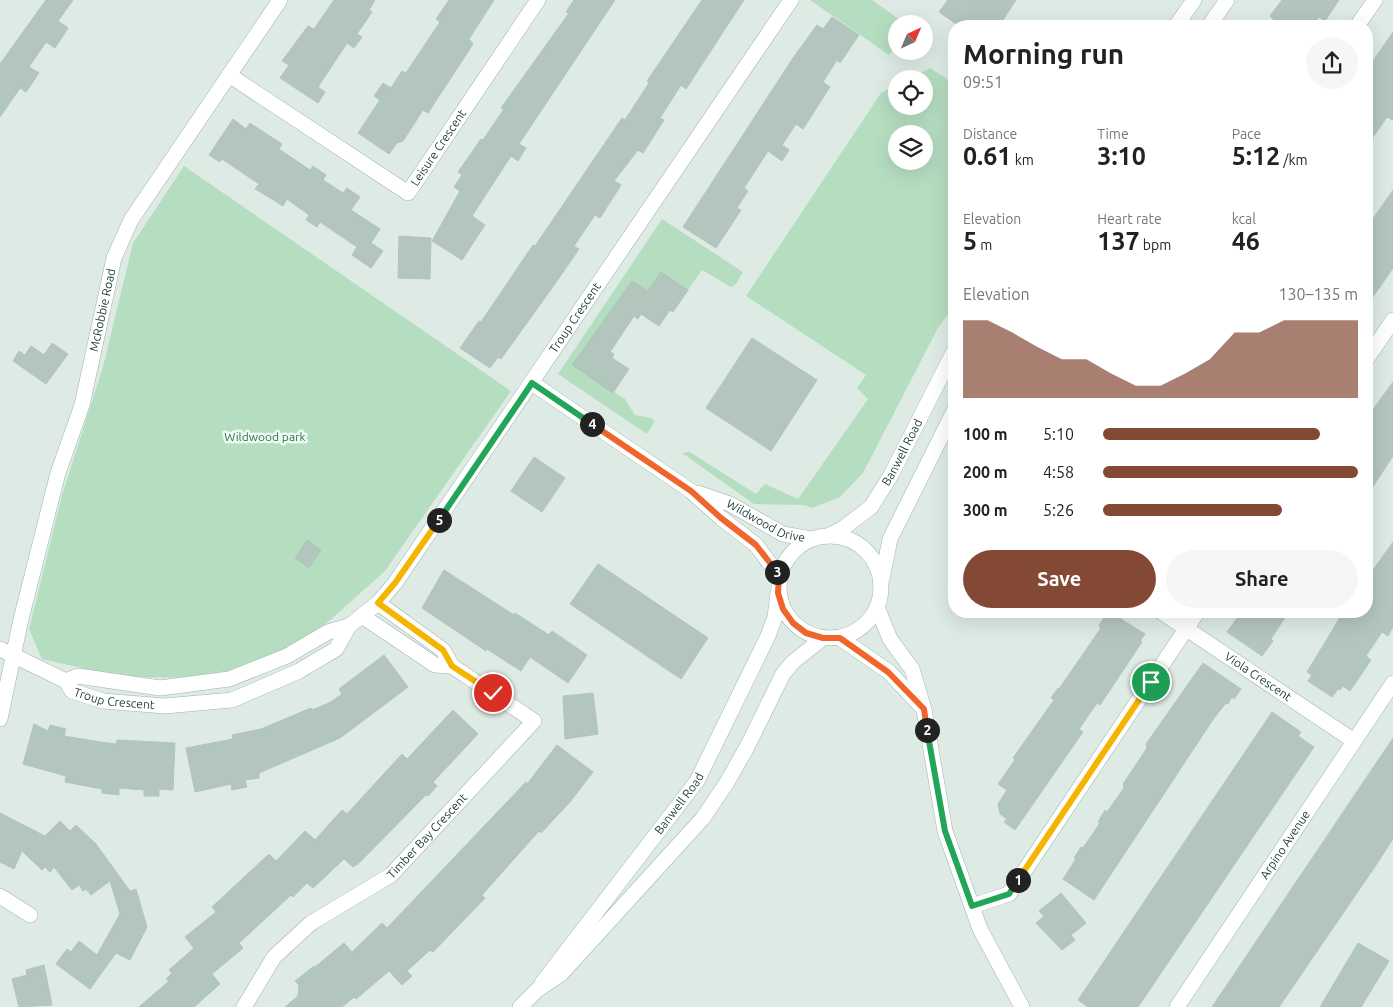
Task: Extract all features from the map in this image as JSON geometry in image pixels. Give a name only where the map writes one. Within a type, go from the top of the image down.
[{"type":"street","name":"McRobbie Road","points":[[6,653],[58,474],[82,405],[114,258],[131,220],[280,0]]},
{"type":"street","name":"Leisure Crescent","points":[[230,75],[408,193],[538,0]]},
{"type":"street","name":"Troup Crescent","points":[[349,626],[336,649],[299,672],[232,700],[165,706],[103,701],[72,690],[66,681],[78,676],[160,688],[229,679],[287,656],[328,632],[349,626],[378,603],[395,583],[532,383],[791,0]]},
{"type":"street","points":[[1180,20],[1194,0]]},
{"type":"street","points":[[1213,20],[1226,0]]},
{"type":"street","points":[[1361,20],[1375,0]]},
{"type":"street","points":[[1373,350],[1393,320]]},
{"type":"street","name":"Banwell Road","points":[[828,536],[848,526],[871,507],[891,475],[948,363]]},
{"type":"street","name":"Wildwood Drive","points":[[532,383],[691,491],[721,518],[756,545],[779,576]]},
{"type":"street","points":[[881,590],[879,573],[872,558],[860,546],[845,538],[828,536],[811,539],[797,547],[786,560],[779,576],[778,593],[783,609],[793,623],[806,633],[823,638],[840,638],[856,632],[868,621],[877,606],[881,590],[884,561],[890,539],[948,423]]},
{"type":"street","name":"Wildwood Drive","points":[[691,491],[730,504],[783,534],[811,539]]},
{"type":"street","name":"Banwell Road","points":[[520,1007],[537,990],[696,781],[768,636],[775,617],[778,593]]},
{"type":"street","name":"Timber Bay Crescent","points":[[244,1007],[274,957],[311,923],[391,875],[534,721],[452,666],[443,650],[378,603]]},
{"type":"street","points":[[877,606],[890,639],[912,669],[924,709],[945,831],[972,906],[980,928],[1022,1007]]},
{"type":"street","name":"Timber Bay Crescent","points":[[362,616],[435,665],[452,666]]},
{"type":"street","name":"Viola Crescent","points":[[1170,618],[1354,741]]},
{"type":"street","points":[[972,906],[1009,894],[1193,618]]},
{"type":"street","name":"Banwell Road","points":[[537,990],[561,974],[703,818],[726,784],[747,747],[783,674],[793,662],[823,638]]},
{"type":"street","points":[[840,638],[888,672],[924,709]]},
{"type":"street","points":[[0,719],[6,653],[66,681]]},
{"type":"street","name":"Arpino Avenue","points":[[1177,1007],[1393,683]]},
{"type":"street","points":[[0,896],[30,915]]},
{"type":"green space","points":[[810,0],[872,0],[893,15],[888,15],[888,54]]},
{"type":"green space","points":[[930,68],[948,79],[948,314],[938,328],[863,473],[840,497],[812,508],[804,505],[754,504],[682,453],[690,452],[756,494],[765,484],[798,499],[868,399],[857,388],[866,375],[746,296],[881,93],[888,89],[888,115],[933,115],[933,70],[926,70]]},
{"type":"green space","name":"Wildwood park","points":[[184,166],[511,391],[385,571],[309,639],[216,678],[121,677],[42,659],[29,629],[62,495],[103,367],[133,243]]},
{"type":"green space","points":[[662,219],[743,272],[736,284],[731,287],[702,270],[688,290],[661,272],[648,291],[632,281],[572,365],[625,399],[635,415],[651,418],[655,421],[647,434],[558,374]]},
{"type":"building","points":[[46,0],[73,0],[58,21],[68,28],[55,48],[46,42],[29,67],[39,73],[26,92],[20,88],[0,117],[0,64]]},
{"type":"building","points":[[334,0],[375,0],[369,10],[372,12],[357,34],[362,37],[354,48],[347,43],[318,87],[325,92],[318,103],[280,78],[289,65],[282,61],[308,26],[314,29]]},
{"type":"building","points":[[449,0],[494,0],[469,39],[473,44],[428,113],[423,110],[403,141],[397,143],[389,154],[358,133],[380,100],[374,96],[383,83],[391,88],[402,71],[406,73],[440,22],[436,19]]},
{"type":"building","points":[[574,0],[615,0],[519,144],[526,148],[518,161],[511,156],[472,216],[485,225],[462,260],[432,241],[460,191],[454,187],[462,175],[458,172],[481,139],[483,140],[504,109],[501,108],[569,13],[566,12]]},
{"type":"building","points":[[702,0],[744,0],[686,89],[681,85],[660,118],[664,120],[643,153],[638,150],[614,181],[621,185],[600,218],[595,215],[574,246],[579,249],[557,281],[501,359],[498,357],[490,368],[460,348],[479,321],[481,322],[533,245],[535,246],[622,118],[625,120],[649,83],[647,81]]},
{"type":"building","points":[[948,0],[1016,0],[1003,20],[950,20],[939,12]]},
{"type":"building","points":[[1282,0],[1339,0],[1326,20],[1319,17],[1317,20],[1274,20],[1270,16]]},
{"type":"building","points":[[832,17],[859,35],[840,63],[837,60],[823,82],[830,87],[803,129],[796,124],[782,145],[789,150],[782,161],[768,151],[744,188],[748,191],[737,208],[741,210],[716,248],[683,227],[793,58],[817,25],[823,29]]},
{"type":"building","points":[[1393,32],[1393,120],[1387,117],[1373,137],[1373,61]]},
{"type":"building","points":[[233,119],[246,129],[250,123],[282,144],[279,149],[310,170],[313,166],[326,175],[323,180],[343,193],[347,188],[360,197],[351,210],[380,229],[371,243],[383,251],[371,268],[352,255],[357,247],[320,222],[317,227],[306,220],[309,215],[287,199],[283,206],[255,189],[259,184],[222,159],[220,162],[209,155]]},
{"type":"building","points":[[1393,190],[1393,268],[1373,297],[1373,219]]},
{"type":"building","points":[[399,236],[431,238],[430,279],[398,278]]},
{"type":"building","points":[[661,272],[688,290],[673,312],[670,310],[659,326],[641,314],[638,319],[634,316],[610,352],[614,354],[612,358],[629,369],[613,393],[572,365],[632,281],[648,291]]},
{"type":"building","points":[[752,338],[817,380],[771,451],[706,408]]},
{"type":"building","points":[[52,343],[68,354],[46,384],[13,361],[19,351],[25,355],[31,346],[44,355]]},
{"type":"building","points":[[1393,382],[1393,456],[1373,486],[1373,410]]},
{"type":"building","points":[[534,457],[565,478],[542,512],[511,491]]},
{"type":"building","points":[[307,540],[321,550],[309,568],[295,558]]},
{"type":"building","points":[[1393,542],[1393,627],[1388,636],[1382,632],[1366,656],[1371,660],[1350,691],[1343,686],[1332,697],[1308,681],[1312,675],[1307,672],[1340,618],[1373,618],[1373,570]]},
{"type":"building","points":[[598,564],[708,638],[681,679],[570,604]]},
{"type":"building","points":[[444,570],[514,615],[515,613],[549,635],[552,631],[587,655],[568,683],[530,657],[521,671],[487,649],[486,651],[422,608]]},
{"type":"building","points":[[1104,618],[1119,618],[1145,634],[1140,641],[1142,642],[1100,705],[1097,703],[1079,729],[1083,732],[1015,830],[1004,822],[1007,819],[1000,814],[998,804],[1007,790],[998,784],[1015,760],[1013,758],[1054,700],[1051,698],[1101,628],[1099,626]]},
{"type":"building","points":[[1237,618],[1284,618],[1271,639],[1273,641],[1262,656],[1227,632]]},
{"type":"building","points":[[384,655],[408,687],[340,738],[259,773],[259,778],[245,780],[247,787],[232,790],[231,784],[195,792],[186,748],[233,739],[232,735],[261,729],[311,708],[312,710],[329,703],[342,694],[339,689]]},
{"type":"building","points":[[1203,663],[1241,689],[1234,699],[1232,697],[1228,704],[1226,703],[1214,718],[1094,900],[1063,879],[1076,859],[1074,858],[1081,847],[1083,848],[1100,823],[1098,822],[1105,810],[1107,812],[1124,788],[1123,784],[1147,748],[1146,744]]},
{"type":"building","points":[[593,693],[598,734],[565,739],[563,696]]},
{"type":"building","points":[[453,710],[478,734],[433,782],[437,786],[428,796],[426,795],[359,863],[353,867],[344,859],[313,888],[307,883],[293,897],[291,895],[239,943],[243,948],[212,974],[220,984],[194,1007],[139,1007],[169,981],[166,979],[172,973],[169,970],[194,948],[185,937],[216,912],[212,907],[269,854],[276,861],[305,831],[315,840],[342,810],[347,814],[402,754],[407,759]]},
{"type":"building","points":[[1272,712],[1301,732],[1298,736],[1314,747],[1138,1007],[1088,1007],[1078,1000]]},
{"type":"building","points":[[34,724],[48,731],[50,725],[66,729],[64,736],[100,742],[116,744],[117,740],[175,743],[173,790],[159,789],[159,796],[144,796],[144,790],[119,788],[119,795],[102,793],[102,789],[65,782],[66,776],[23,764]]},
{"type":"building","points":[[1393,738],[1393,839],[1374,868],[1279,1007],[1212,1007]]},
{"type":"building","points":[[557,745],[593,772],[570,802],[541,833],[539,831],[482,895],[485,898],[433,952],[430,950],[407,971],[412,976],[402,985],[389,971],[356,999],[354,997],[342,1007],[285,1007],[298,996],[299,985],[295,981],[314,966],[344,943],[352,952],[382,923],[387,928],[526,782],[527,784]]},
{"type":"building","points":[[0,813],[45,836],[60,821],[70,831],[76,825],[96,844],[130,891],[136,889],[147,927],[130,960],[116,953],[90,989],[56,964],[67,949],[71,952],[79,941],[97,955],[120,914],[110,881],[91,895],[86,889],[83,891],[79,885],[72,890],[54,867],[50,872],[45,867],[42,870],[22,851],[14,869],[0,862]]},
{"type":"building","points":[[1061,893],[1086,923],[1071,935],[1075,940],[1062,950],[1036,923],[1044,916],[1039,911]]},
{"type":"building","points":[[1358,943],[1389,961],[1361,1007],[1320,1007]]},
{"type":"building","points":[[44,965],[52,1005],[19,1007],[12,979],[27,975],[26,970]]},
{"type":"route","points":[[493,693],[452,666],[443,650],[378,603],[395,583],[532,383],[691,491],[721,518],[756,545],[779,576],[778,593],[783,609],[793,623],[806,633],[823,638],[840,638],[862,651],[888,672],[924,709],[945,831],[972,906],[1009,894],[1151,682]]}]
